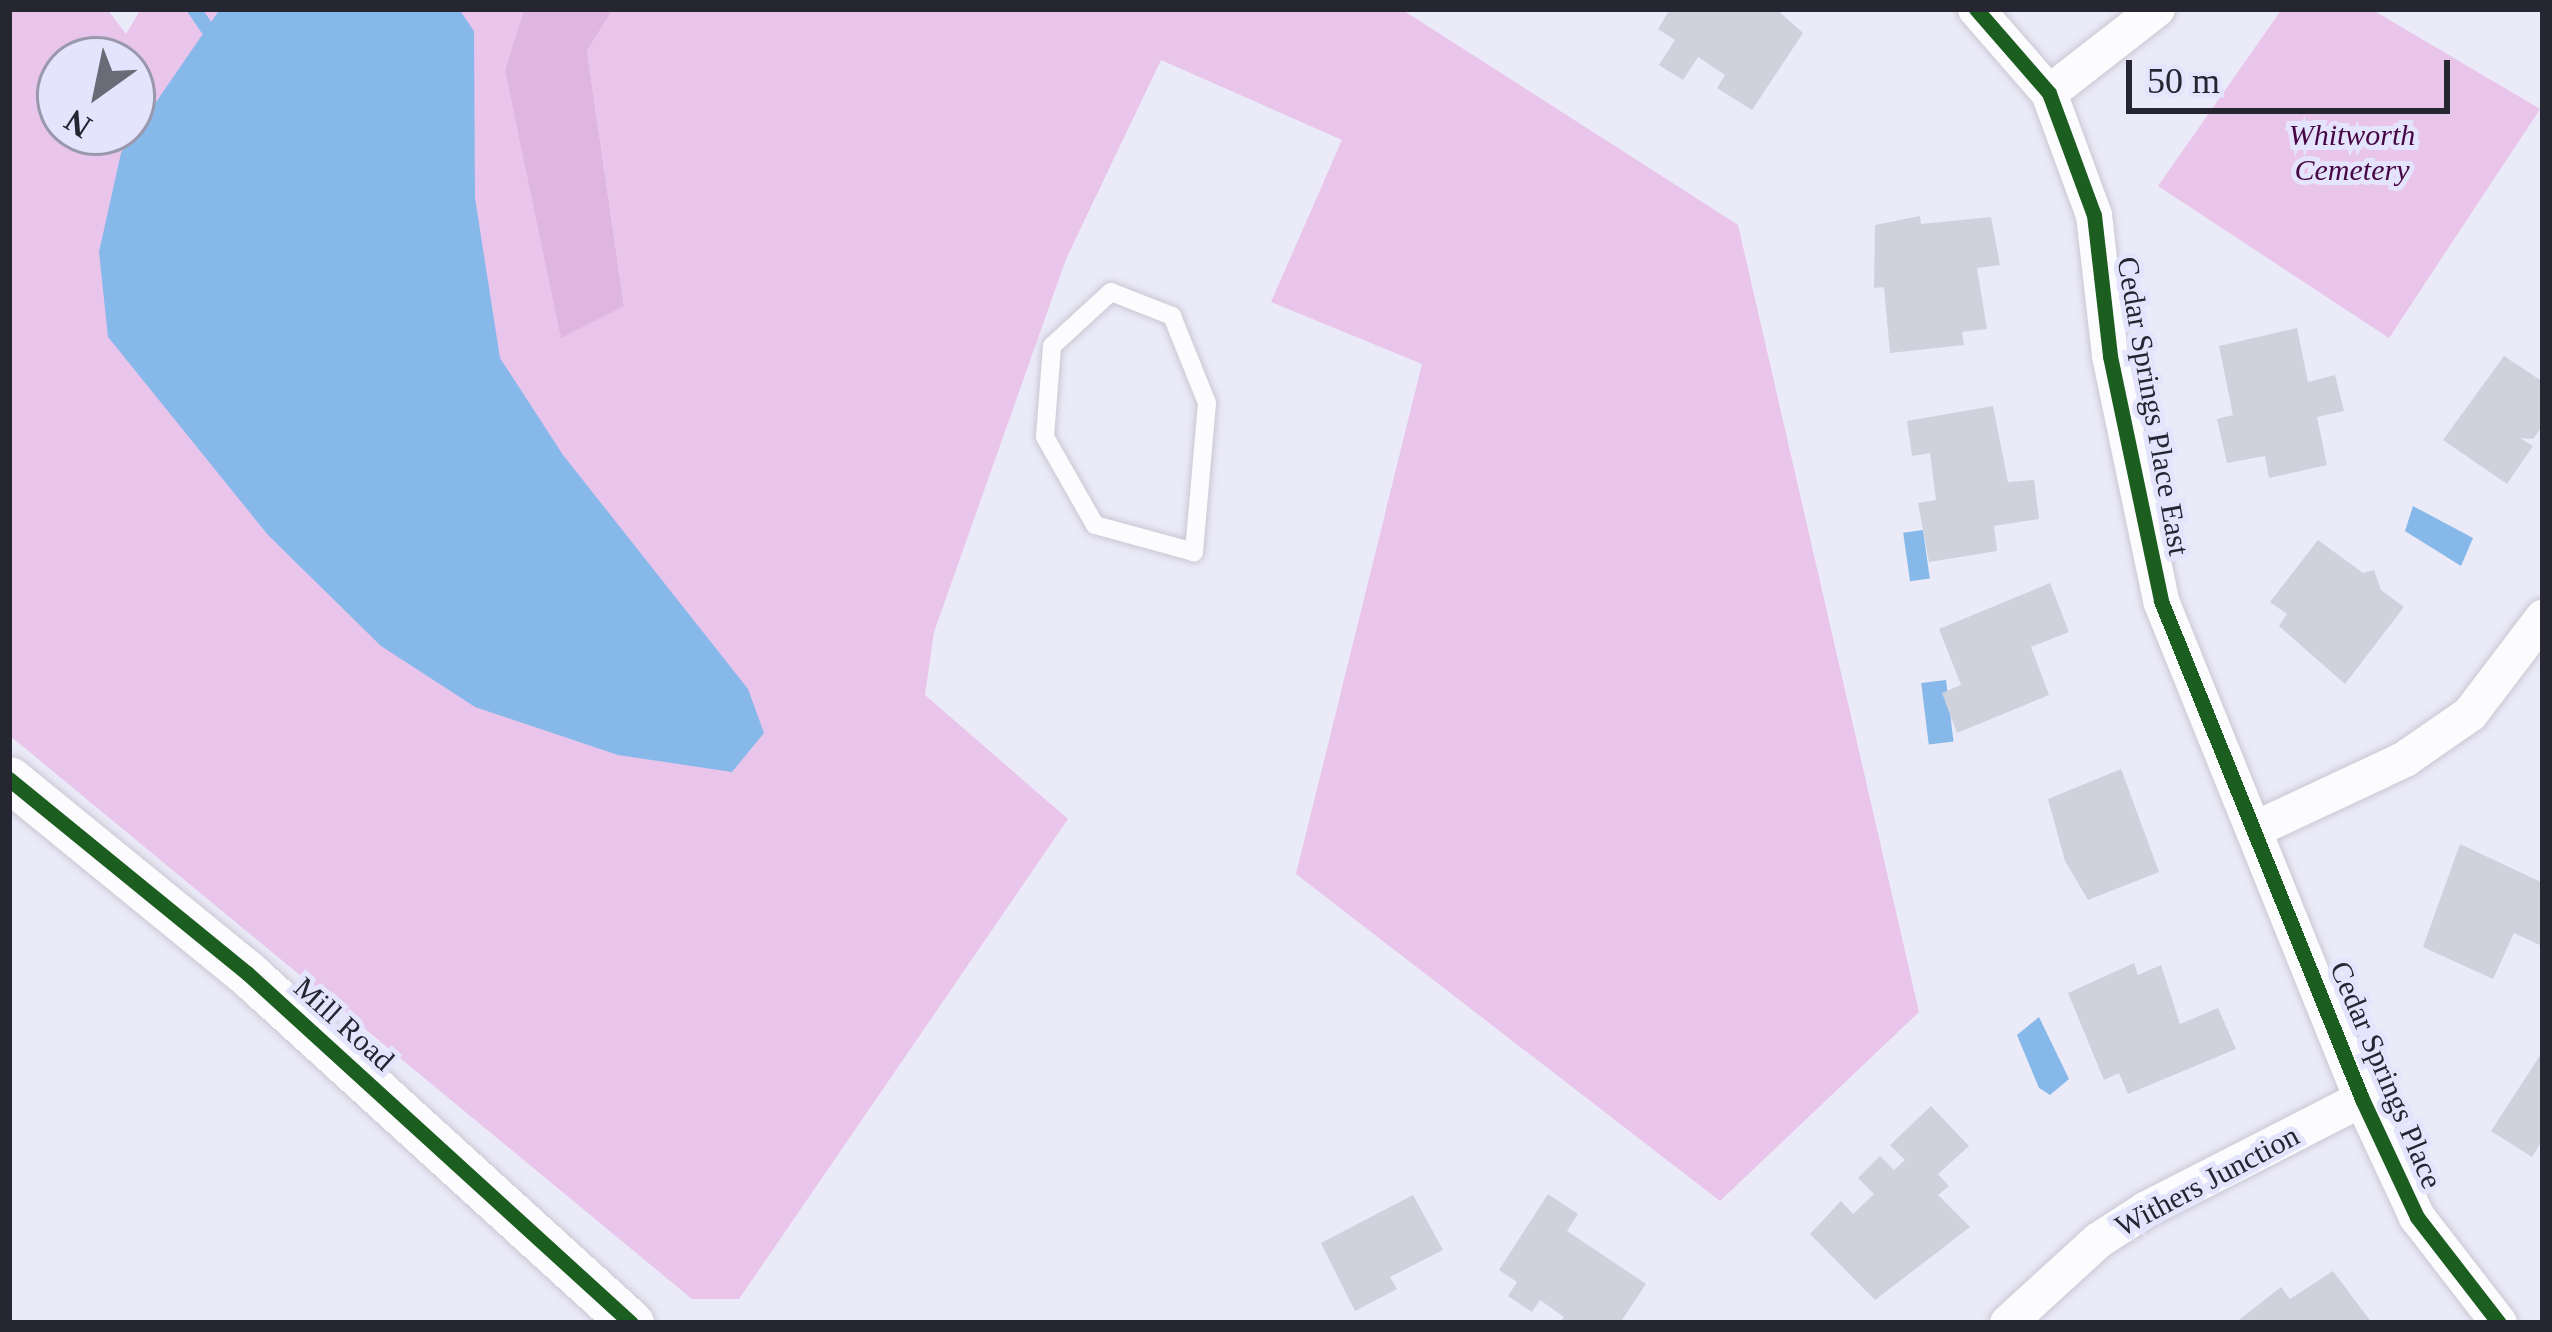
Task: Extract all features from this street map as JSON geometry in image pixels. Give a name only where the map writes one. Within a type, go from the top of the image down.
[{"type":"street","name":"Cedar Springs Place East","points":[[1976,9],[2049,93],[2094,215],[2110,356],[2161,601],[2258,828]]},
{"type":"street","points":[[2049,93],[2157,9]]},
{"type":"street","points":[[2258,828],[2405,759],[2470,714],[2543,618]]},
{"type":"street","name":"Mill Road","points":[[9,778],[247,974],[632,1323]]},
{"type":"street","name":"Cedar Springs Place","points":[[2258,828],[2362,1099],[2417,1217],[2499,1323]]},
{"type":"street","name":"Withers Junction","points":[[2008,1323],[2099,1240],[2147,1209],[2362,1099]]},
{"type":"lane","points":[[1111,292],[1172,316],[1207,403],[1194,552],[1095,525],[1045,437],[1052,346],[1111,292]]},
{"type":"green space","points":[[9,9],[107,9],[126,34],[141,9],[524,9],[505,70],[624,305],[587,51],[613,9],[1401,9],[1738,225],[1919,1012],[1720,1201],[1296,874],[1422,364],[1271,302],[1342,140],[1161,60],[1066,259],[934,632],[925,695],[1068,819],[739,1299],[692,1299],[9,735]]},
{"type":"green space","name":"Whitworth Cemetery","points":[[2282,9],[2371,9],[2540,109],[2389,338],[2158,186]]},
{"type":"shaded area","points":[[524,9],[613,9],[587,51],[624,306],[561,338],[505,70]]},
{"type":"water","points":[[220,9],[459,9],[474,31],[475,198],[500,358],[563,455],[748,689],[764,733],[732,772],[618,755],[475,707],[381,646],[268,535],[108,337],[99,252],[120,156],[156,156],[156,102]]},
{"type":"water","points":[[2413,506],[2473,538],[2461,566],[2405,531]]},
{"type":"water","points":[[1923,530],[1930,579],[1910,581],[1903,533]]},
{"type":"water","points":[[1946,680],[1954,742],[1929,745],[1921,683]]},
{"type":"water","points":[[2039,1017],[2069,1079],[2050,1095],[2039,1088],[2017,1035]]},
{"type":"building","points":[[1670,9],[1776,9],[1803,33],[1752,110],[1717,88],[1725,75],[1698,57],[1683,80],[1659,65],[1675,40],[1658,29]]},
{"type":"building","points":[[1920,216],[1921,224],[1991,217],[2000,265],[1977,268],[1987,329],[1962,332],[1964,345],[1890,353],[1884,287],[1874,288],[1875,225]]},
{"type":"building","points":[[2297,328],[2308,382],[2335,375],[2344,411],[2317,417],[2327,465],[2269,478],[2265,456],[2227,463],[2217,419],[2233,415],[2219,346]]},
{"type":"building","points":[[2504,356],[2543,382],[2543,425],[2533,439],[2520,438],[2533,446],[2507,484],[2443,440]]},
{"type":"building","points":[[1993,406],[2008,482],[2034,480],[2039,519],[1994,526],[1997,551],[1929,562],[1918,503],[1936,500],[1930,453],[1912,456],[1907,421]]},
{"type":"building","points":[[2318,540],[2363,573],[2374,570],[2381,590],[2404,607],[2345,684],[2279,626],[2287,614],[2270,602]]},
{"type":"building","points":[[2050,583],[2069,632],[2031,647],[2049,695],[1957,733],[1942,693],[1961,685],[1939,629]]},
{"type":"building","points":[[2121,769],[2159,872],[2088,900],[2065,861],[2048,799]]},
{"type":"building","points":[[2460,844],[2543,883],[2540,945],[2514,933],[2493,979],[2423,947]]},
{"type":"building","points":[[2134,963],[2138,975],[2161,965],[2180,1024],[2218,1008],[2236,1049],[2128,1094],[2119,1073],[2104,1080],[2068,993]]},
{"type":"building","points":[[2543,1051],[2543,1139],[2532,1157],[2491,1131]]},
{"type":"building","points":[[1931,1106],[1969,1146],[1938,1174],[1949,1186],[1938,1195],[1970,1227],[1875,1300],[1810,1234],[1841,1201],[1853,1214],[1874,1194],[1858,1178],[1880,1156],[1894,1170],[1905,1160],[1890,1145]]},
{"type":"building","points":[[1548,1194],[1578,1214],[1567,1231],[1646,1284],[1620,1323],[1560,1323],[1564,1317],[1540,1300],[1532,1312],[1508,1296],[1517,1282],[1499,1270]]},
{"type":"building","points":[[1413,1195],[1443,1250],[1390,1277],[1397,1289],[1355,1311],[1321,1243]]},
{"type":"building","points":[[2333,1271],[2372,1323],[2235,1323],[2281,1287],[2290,1299]]},
{"type":"waterway","points":[[194,9],[207,28]]},
{"type":"cycle path","points":[[1976,9],[2049,93],[2094,215],[2110,356],[2161,601],[2362,1099],[2417,1217],[2499,1323]]},
{"type":"cycle path","points":[[9,779],[247,973],[631,1323]]}]
